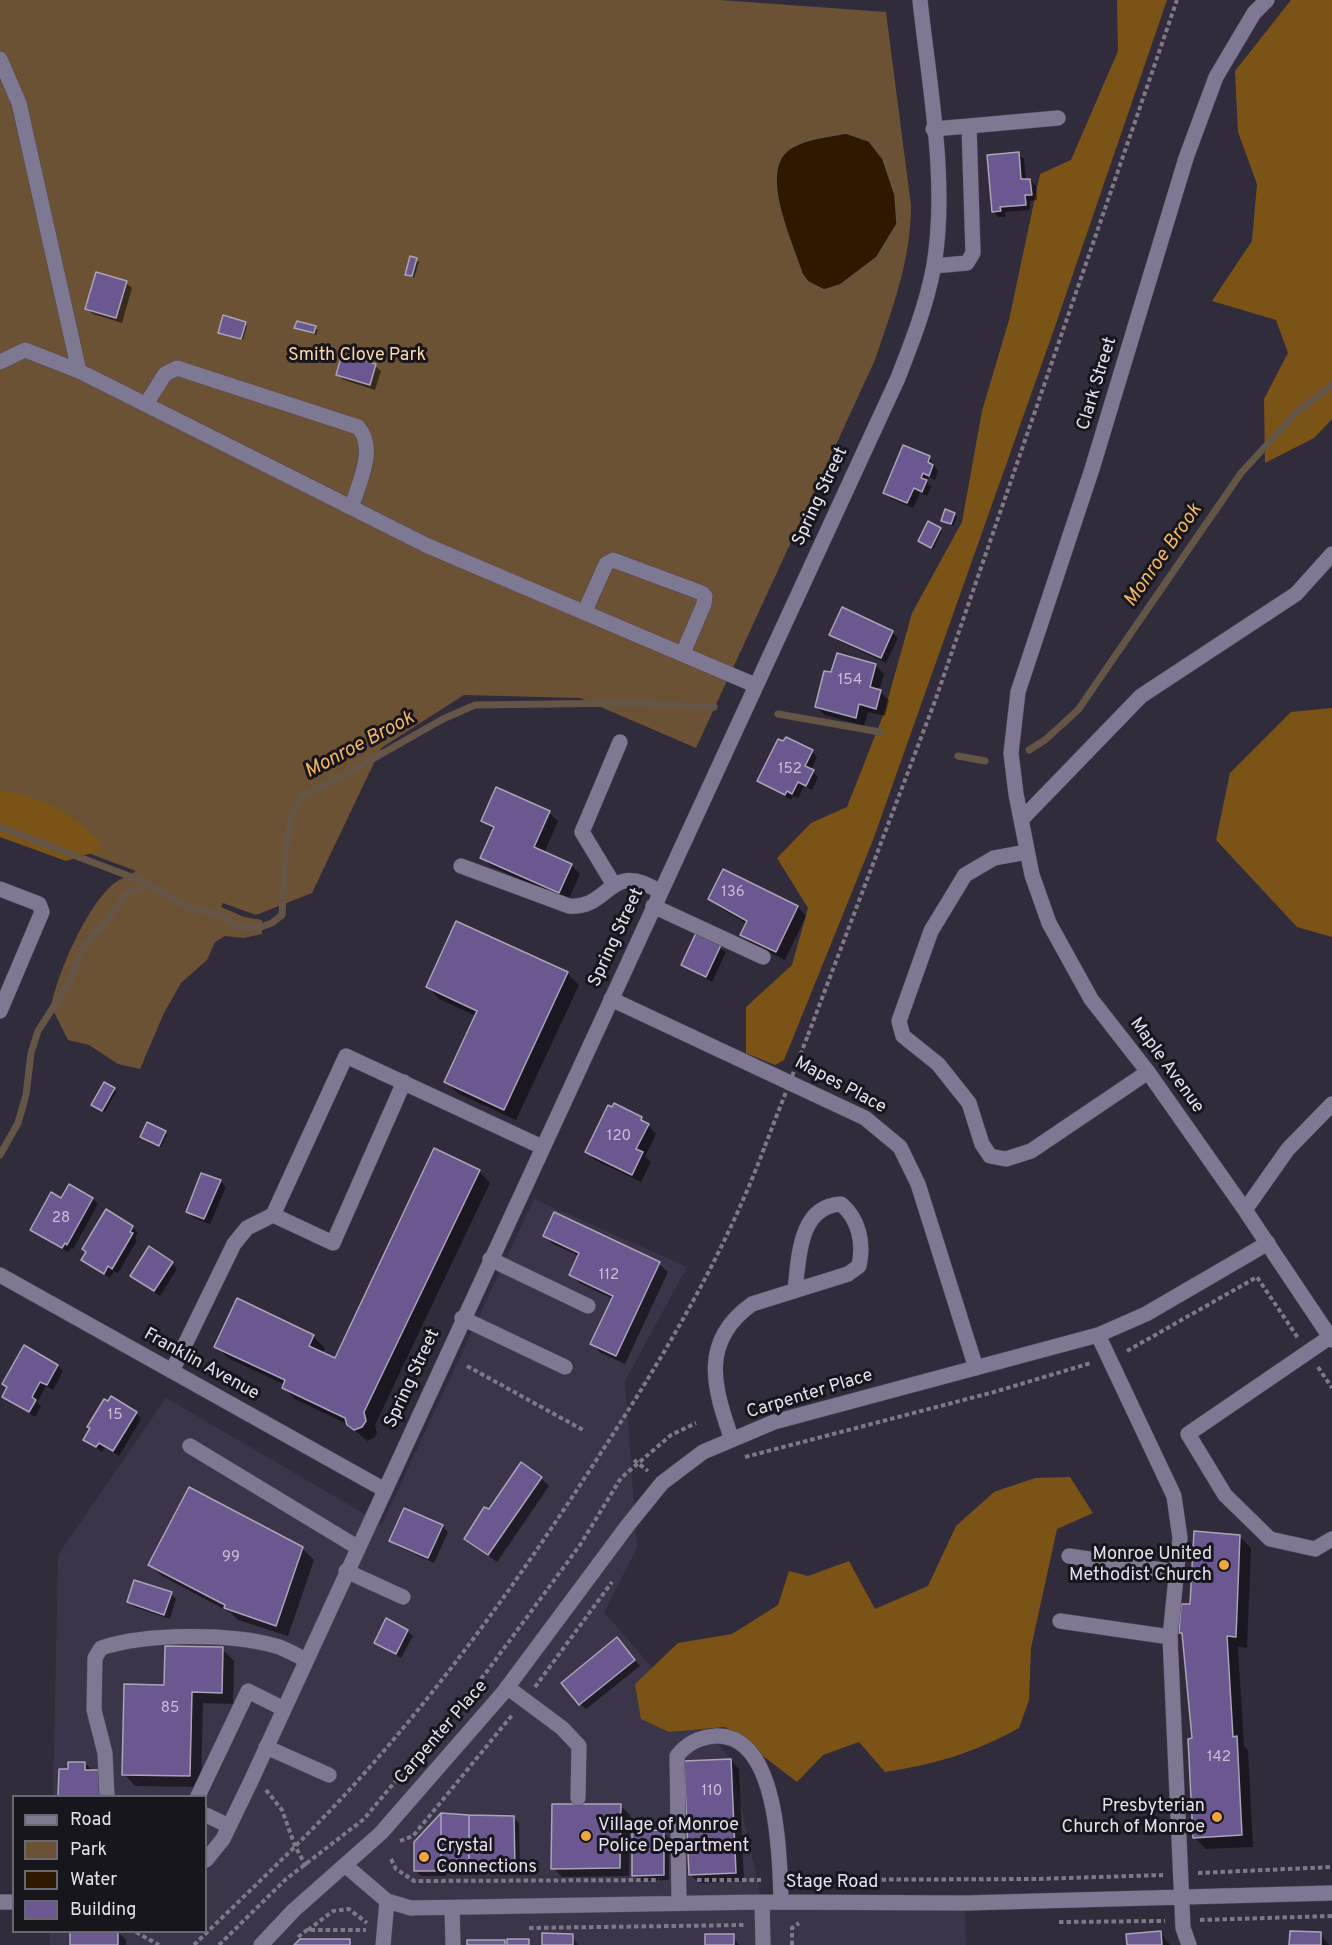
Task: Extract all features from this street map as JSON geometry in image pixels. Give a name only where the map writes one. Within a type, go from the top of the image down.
[{"type":"street","name":"Spring Street","points":[[207,1859],[223,1839],[266,1747],[462,1318],[898,378],[914,337],[934,266],[938,196],[920,0]]},
{"type":"street","name":"Clark Street","points":[[1016,794],[1011,753],[1018,692],[1092,469],[1186,158],[1216,76],[1254,13],[1267,0]]},
{"type":"street","points":[[0,59],[19,103],[79,371]]},
{"type":"street","points":[[933,129],[1058,118]]},
{"type":"street","points":[[934,266],[965,264],[972,257],[969,126]]},
{"type":"street","points":[[0,362],[25,350],[79,371],[428,546],[585,610],[755,685]]},
{"type":"street","points":[[146,404],[165,374],[177,368],[358,427],[364,434],[367,444],[352,506]]},
{"type":"street","points":[[1021,820],[1141,696],[1296,594],[1332,554]]},
{"type":"street","points":[[585,610],[606,564],[613,560],[702,593],[705,596],[704,604],[683,653]]},
{"type":"street","points":[[614,885],[585,841],[582,828],[620,742]]},
{"type":"street","name":"Maple Avenue","points":[[1016,794],[1032,875],[1048,923],[1091,999],[1148,1072],[1268,1243],[1331,1338]]},
{"type":"street","points":[[1027,852],[994,858],[965,875],[931,931],[899,1021],[903,1036],[938,1064],[969,1103],[982,1144],[990,1156],[1006,1159],[1031,1152],[1148,1072]]},
{"type":"street","points":[[461,866],[569,906],[586,905],[625,880],[646,882],[660,892]]},
{"type":"street","points":[[0,890],[39,904],[42,912],[0,1011]]},
{"type":"street","points":[[653,906],[763,957]]},
{"type":"street","name":"Mapes Place","points":[[611,999],[846,1107],[891,1137],[910,1166],[918,1184],[976,1368]]},
{"type":"street","points":[[171,1371],[234,1244],[247,1228],[273,1215],[346,1056],[542,1147]]},
{"type":"street","points":[[273,1215],[333,1243],[404,1082]]},
{"type":"street","points":[[1245,1210],[1288,1149],[1332,1104]]},
{"type":"street","points":[[1308,1129],[1332,1120]]},
{"type":"street","points":[[732,1440],[714,1380],[714,1364],[720,1346],[741,1312],[752,1304],[848,1274],[859,1266],[862,1251],[859,1234],[850,1212],[841,1204],[827,1204],[817,1211],[807,1227],[801,1246],[795,1290]]},
{"type":"street","name":"Carpenter Place","points":[[261,1945],[294,1910],[381,1833],[507,1687],[628,1525],[662,1484],[703,1452],[774,1422],[1098,1335],[1146,1314],[1268,1243]]},
{"type":"street","points":[[490,1259],[588,1306]]},
{"type":"street","name":"Franklin Avenue","points":[[0,1275],[383,1490]]},
{"type":"street","points":[[462,1318],[566,1367]]},
{"type":"street","points":[[1098,1335],[1174,1496],[1180,1538],[1170,1636],[1183,1928],[1189,1945]]},
{"type":"street","points":[[1331,1338],[1188,1434],[1225,1495],[1270,1539],[1315,1549],[1332,1539]]},
{"type":"street","points":[[190,1446],[357,1547]]},
{"type":"street","points":[[1069,1556],[1176,1572]]},
{"type":"street","points":[[346,1571],[403,1597]]},
{"type":"street","points":[[1060,1621],[1170,1636]]},
{"type":"street","points":[[107,1795],[105,1753],[94,1710],[95,1658],[101,1648],[192,1636],[276,1647],[306,1660]]},
{"type":"street","points":[[507,1687],[562,1728],[579,1746],[578,1798]]},
{"type":"street","points":[[199,1795],[248,1691],[284,1708]]},
{"type":"street","points":[[679,1904],[677,1756],[685,1745],[697,1740],[724,1736],[740,1742],[754,1758],[771,1797],[779,1833],[781,1902]]},
{"type":"street","points":[[266,1747],[329,1775]]},
{"type":"street","points":[[207,1815],[229,1826]]},
{"type":"street","name":"Stage Road","points":[[346,1866],[387,1900],[411,1908],[762,1902],[965,1903],[1182,1899],[1332,1893]]},
{"type":"street","points":[[383,1945],[379,1929],[387,1900]]},
{"type":"street","points":[[762,1902],[763,1945]]},
{"type":"street","points":[[452,1908],[453,1945]]},
{"type":"path","points":[[207,1932],[353,1786],[429,1696],[525,1571],[633,1405],[709,1272],[745,1200],[935,701],[1177,0]]},
{"type":"path","points":[[736,1460],[994,1392],[1109,1358],[1130,1350],[1257,1277],[1332,1388]]},
{"type":"path","points":[[467,1366],[583,1430]]},
{"type":"path","points":[[219,1945],[305,1866],[364,1819],[488,1670],[580,1545],[621,1478],[671,1435],[696,1423]]},
{"type":"path","points":[[393,1844],[413,1836],[464,1778],[582,1627],[614,1580]]},
{"type":"path","points":[[266,1790],[282,1810],[305,1866]]},
{"type":"path","points":[[391,1859],[396,1869],[414,1881],[1036,1879],[1332,1867]]},
{"type":"path","points":[[291,1941],[333,1911],[349,1910],[379,1929]]},
{"type":"path","points":[[523,1928],[746,1925]]},
{"type":"path","points":[[307,1930],[379,1929]]},
{"type":"path","points":[[138,1933],[159,1945]]},
{"type":"path","points":[[194,1945],[206,1933]]},
{"type":"shaded area","points":[[1117,0],[1167,0],[1051,338],[873,840],[784,1060],[775,1065],[746,1053],[746,1007],[792,965],[808,908],[777,858],[811,823],[847,807],[884,713],[912,613],[962,522],[982,411],[1009,320],[1040,174],[1071,160],[1118,51]]},
{"type":"shaded area","points":[[1291,0],[1332,0],[1332,419],[1314,438],[1265,463],[1264,399],[1288,353],[1276,320],[1212,301],[1252,241],[1257,184],[1238,132],[1235,71]]},
{"type":"shaded area","points":[[1332,708],[1332,937],[1297,927],[1216,840],[1230,773],[1291,712]]},
{"type":"shaded area","points":[[0,790],[46,802],[82,825],[104,849],[66,861],[0,837]]},
{"type":"shaded area","points":[[534,1199],[687,1267],[625,1381],[637,1548],[604,1612],[731,1759],[762,1902],[965,1903],[966,1945],[50,1945],[50,1933],[207,1933],[207,1795],[53,1795],[58,1555],[166,1398],[382,1524]]},
{"type":"shaded area","points":[[1070,1477],[1093,1513],[1057,1529],[1031,1648],[1029,1700],[1019,1728],[954,1756],[885,1772],[859,1742],[823,1755],[797,1782],[725,1727],[669,1732],[641,1719],[635,1684],[678,1643],[732,1634],[778,1605],[789,1571],[808,1576],[849,1561],[875,1609],[928,1586],[956,1526],[994,1492],[1035,1478]]},
{"type":"green space","name":"Smith Clove Park","points":[[0,0],[720,0],[886,12],[911,206],[904,265],[875,360],[696,748],[580,698],[464,695],[381,748],[312,893],[256,915],[223,903],[221,907],[244,917],[262,920],[262,934],[244,938],[225,936],[215,942],[207,960],[181,983],[164,1013],[140,1069],[118,1064],[89,1045],[68,1040],[51,1006],[74,941],[92,909],[112,885],[136,871],[0,820]]},
{"type":"water","points":[[846,133],[869,141],[883,159],[895,195],[897,224],[877,257],[840,285],[824,290],[808,282],[802,274],[780,210],[776,175],[780,161],[794,146],[816,138]]},
{"type":"building","points":[[1019,152],[1021,179],[1030,179],[1032,195],[1025,195],[1026,205],[1000,207],[1001,211],[992,212],[987,155]]},
{"type":"building","points":[[410,256],[417,258],[412,276],[405,275]]},
{"type":"building","points":[[96,272],[127,281],[116,318],[85,309]]},
{"type":"building","points":[[223,315],[246,322],[241,339],[218,333]]},
{"type":"building","points":[[297,321],[316,326],[314,333],[294,328]]},
{"type":"building","points":[[342,354],[376,364],[370,385],[336,375]]},
{"type":"building","points":[[903,445],[930,456],[928,462],[933,465],[929,476],[923,473],[921,478],[927,480],[922,492],[914,488],[907,503],[883,493]]},
{"type":"building","points":[[945,509],[955,513],[951,524],[941,521]]},
{"type":"building","points":[[928,521],[941,528],[931,548],[918,541]]},
{"type":"building","points":[[842,607],[893,631],[881,658],[829,635]]},
{"type":"building","points":[[837,653],[876,664],[870,687],[881,690],[876,709],[859,704],[856,718],[815,707],[824,671],[831,672]]},
{"type":"building","points":[[786,737],[813,750],[805,766],[814,770],[806,786],[798,782],[792,794],[787,791],[785,795],[757,781],[778,739],[783,741]]},
{"type":"building","points":[[496,787],[550,811],[534,847],[572,864],[559,893],[480,858],[494,827],[481,821]]},
{"type":"building","points":[[723,869],[798,906],[776,952],[740,935],[747,921],[708,899]]},
{"type":"building","points":[[456,921],[568,972],[504,1110],[444,1082],[477,1011],[426,987]]},
{"type":"building","points":[[696,933],[721,945],[706,977],[681,965]]},
{"type":"building","points":[[104,1082],[115,1088],[102,1111],[91,1105]]},
{"type":"building","points":[[614,1103],[642,1117],[641,1120],[649,1124],[636,1149],[643,1152],[632,1175],[585,1152],[608,1105],[612,1107]]},
{"type":"building","points":[[147,1122],[166,1131],[159,1146],[140,1137]]},
{"type":"building","points":[[434,1148],[480,1170],[364,1412],[366,1421],[362,1427],[354,1430],[347,1425],[345,1418],[282,1388],[285,1380],[214,1347],[237,1298],[314,1335],[309,1346],[335,1358]]},
{"type":"building","points":[[201,1173],[221,1180],[204,1219],[186,1212]]},
{"type":"building","points":[[69,1184],[93,1198],[67,1245],[65,1243],[62,1248],[30,1230],[51,1192],[61,1198]]},
{"type":"building","points":[[106,1209],[133,1226],[130,1232],[133,1233],[112,1269],[108,1266],[104,1274],[81,1260],[86,1252],[82,1249]]},
{"type":"building","points":[[554,1212],[660,1262],[616,1356],[590,1344],[613,1296],[569,1275],[579,1253],[543,1236]]},
{"type":"building","points":[[149,1246],[173,1262],[154,1291],[130,1276]]},
{"type":"building","points":[[24,1345],[58,1365],[47,1385],[40,1382],[32,1397],[36,1400],[29,1412],[2,1397],[7,1387],[2,1384]]},
{"type":"building","points":[[111,1396],[137,1412],[113,1451],[99,1443],[96,1447],[83,1440],[90,1428],[87,1427],[104,1399],[108,1401]]},
{"type":"building","points":[[521,1462],[542,1477],[488,1555],[464,1539],[484,1507],[489,1509]]},
{"type":"building","points":[[189,1487],[303,1547],[276,1626],[224,1608],[225,1605],[148,1565]]},
{"type":"building","points":[[404,1508],[443,1525],[428,1558],[389,1541]]},
{"type":"building","points":[[1194,1531],[1240,1535],[1236,1637],[1227,1636],[1233,1737],[1237,1736],[1242,1835],[1193,1838],[1188,1739],[1192,1738],[1182,1633],[1179,1633],[1181,1604],[1190,1604]]},
{"type":"building","points":[[134,1580],[172,1592],[164,1615],[127,1602]]},
{"type":"building","points":[[386,1618],[408,1630],[396,1654],[374,1643]]},
{"type":"building","points":[[617,1637],[635,1660],[579,1705],[561,1683]]},
{"type":"building","points":[[165,1646],[223,1647],[222,1693],[192,1692],[190,1776],[122,1775],[124,1684],[164,1685]]},
{"type":"building","points":[[731,1759],[736,1873],[689,1875],[684,1761]]},
{"type":"building","points":[[68,1762],[85,1762],[85,1770],[102,1770],[101,1795],[58,1795],[59,1769],[68,1769]]},
{"type":"building","name":"Village of Monroe Police Department","points":[[552,1804],[621,1804],[620,1868],[551,1869]]},
{"type":"building","points":[[441,1813],[441,1871],[414,1871],[414,1842]]},
{"type":"building","points":[[441,1813],[469,1815],[469,1867],[441,1866]]},
{"type":"building","points":[[469,1815],[514,1816],[515,1867],[469,1867]]},
{"type":"building","points":[[664,1830],[664,1875],[632,1876],[632,1831]]},
{"type":"building","points":[[1161,1931],[1162,1945],[1127,1945],[1126,1934]]},
{"type":"building","points":[[1290,1931],[1321,1932],[1321,1945],[1289,1945]]},
{"type":"building","points":[[70,1933],[118,1933],[118,1945],[70,1945]]},
{"type":"building","points":[[542,1933],[573,1934],[573,1945],[542,1945]]},
{"type":"building","points":[[705,1934],[734,1934],[734,1945],[705,1945]]},
{"type":"building","points":[[300,1939],[350,1939],[350,1945],[294,1945]]},
{"type":"building","points":[[507,1939],[529,1939],[529,1945],[507,1945]]},
{"type":"building","points":[[467,1940],[505,1940],[505,1945],[467,1945]]},
{"type":"waterway","name":"Monroe Brook","points":[[1029,750],[1045,740],[1078,710],[1241,473],[1298,411],[1332,385]]},
{"type":"waterway","name":"Monroe Brook","points":[[0,827],[142,881],[188,907],[221,915],[238,927],[258,928],[272,923],[282,915],[285,857],[291,817],[303,795],[339,778],[443,719],[475,705],[631,703],[714,707]]},
{"type":"waterway","name":"Monroe Brook","points":[[778,714],[880,732]]},
{"type":"waterway","name":"Monroe Brook","points":[[958,756],[985,761]]},
{"type":"waterway","points":[[0,1155],[18,1123],[26,1095],[31,1053],[38,1031],[70,981],[83,947],[105,923],[123,898],[131,891],[150,885]]},
{"type":"place","name":"Monroe United Methodist Church","points":[[1224,1565]]},
{"type":"place","name":"Presbyterian Church of Monroe","points":[[1217,1817]]},
{"type":"place","name":"Village of Monroe Police Department","points":[[586,1836]]},
{"type":"place","name":"Crystal Connections","points":[[424,1857]]}]
